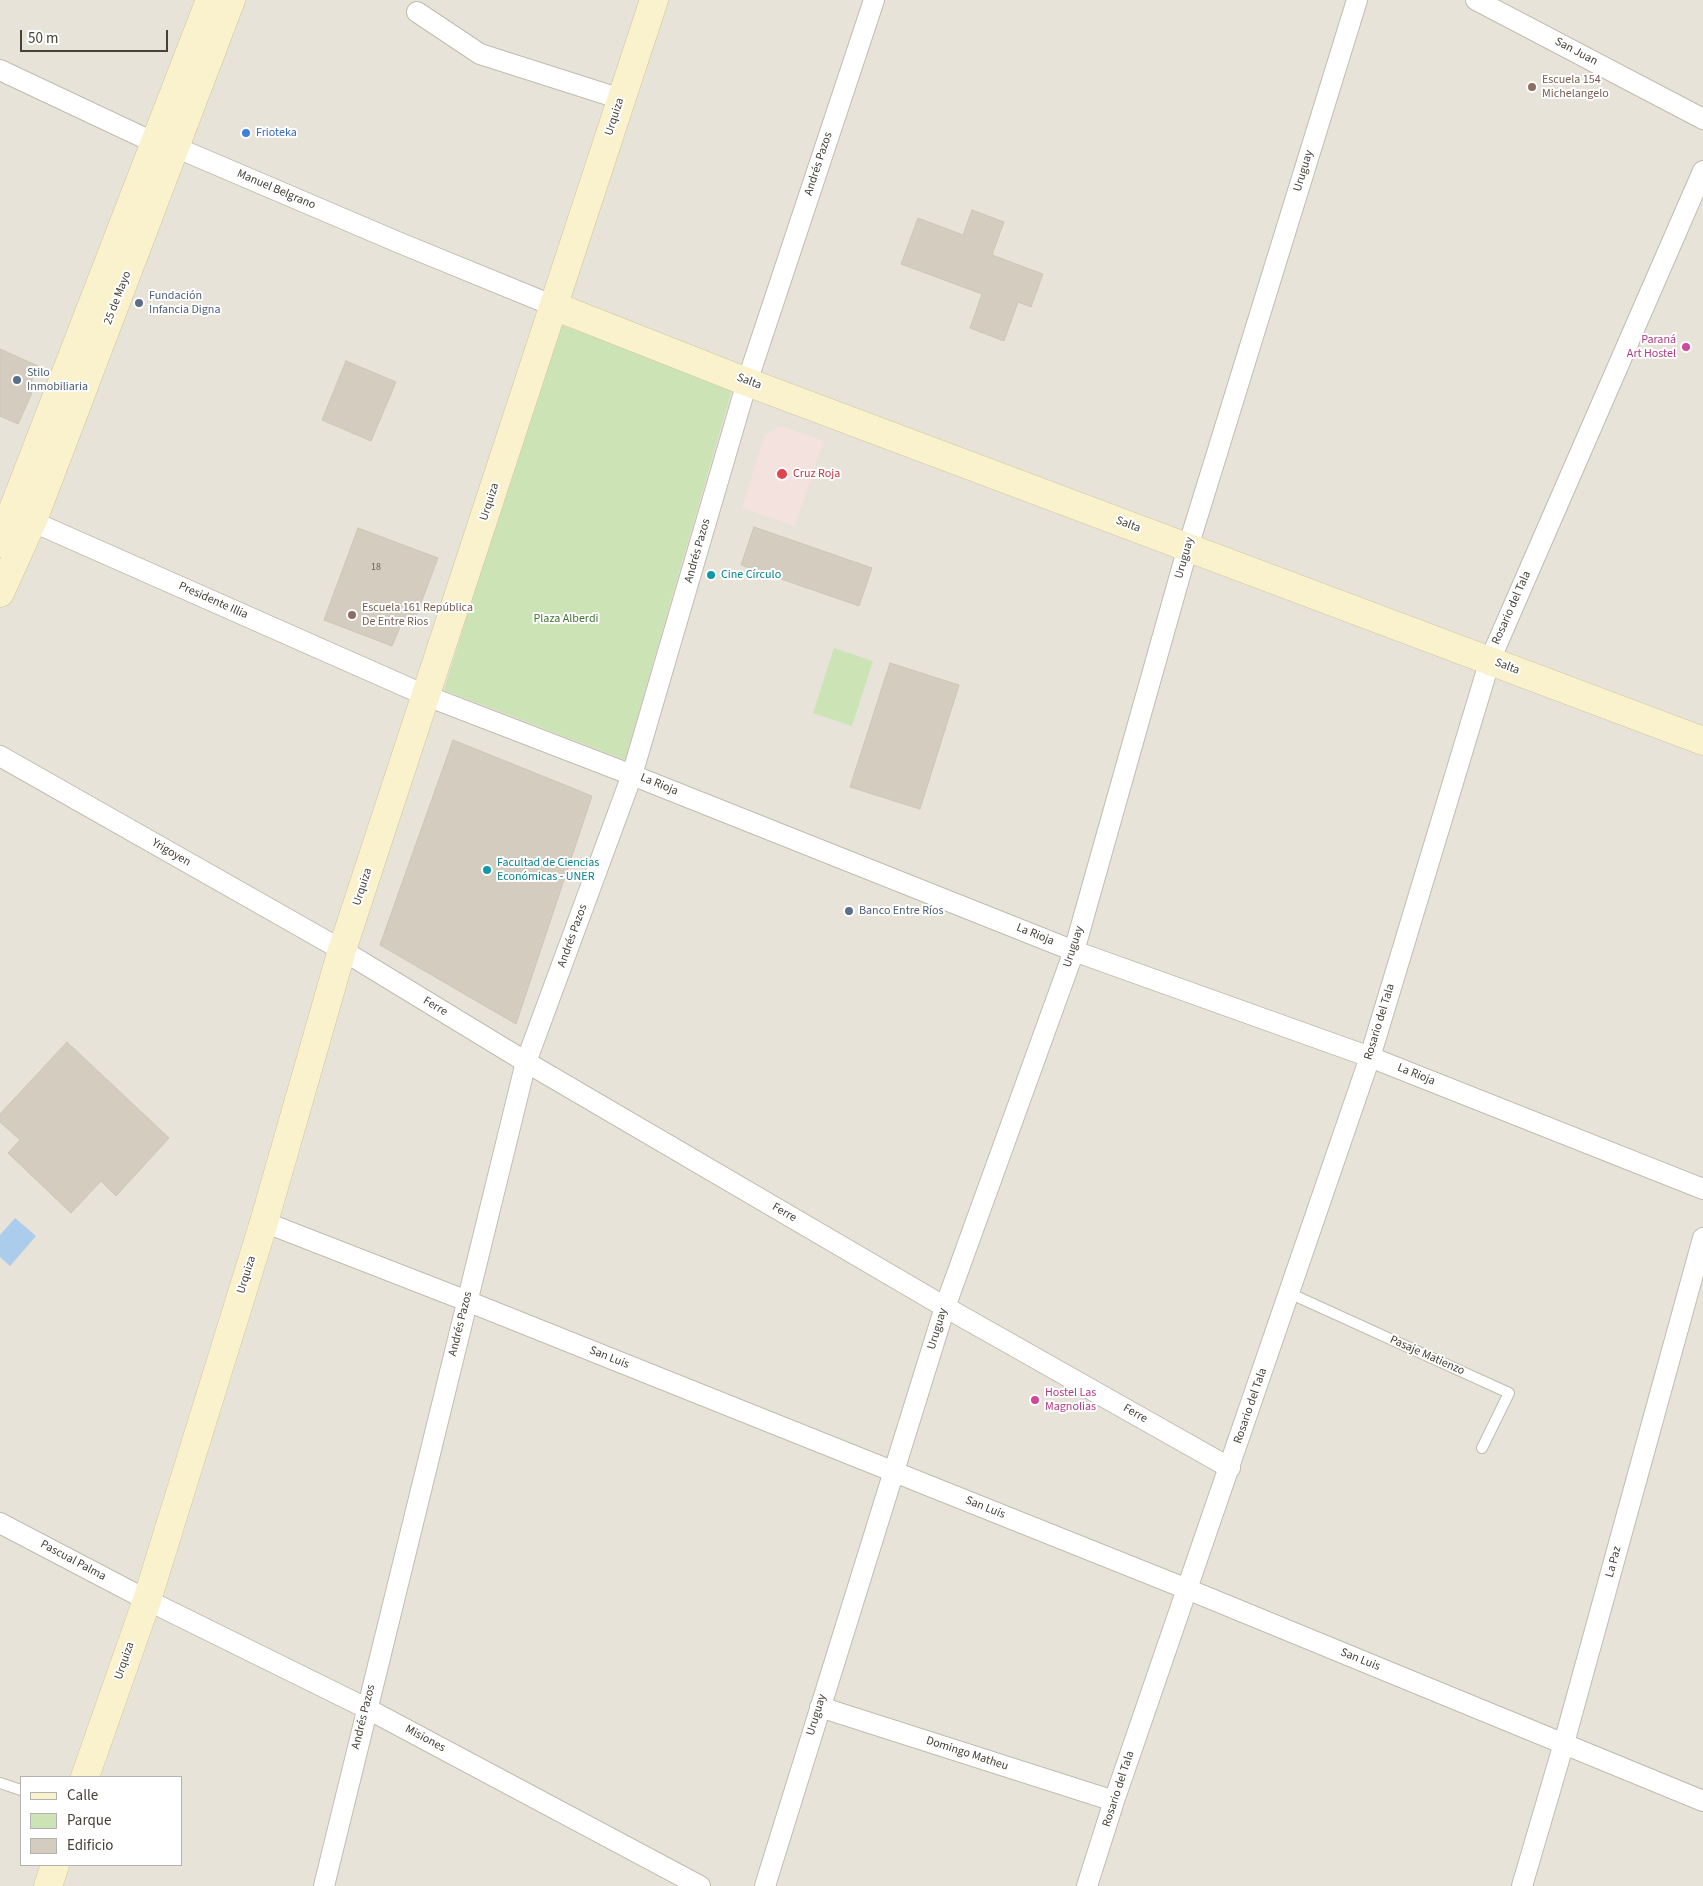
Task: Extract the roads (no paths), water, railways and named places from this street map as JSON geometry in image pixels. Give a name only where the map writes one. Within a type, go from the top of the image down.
[{"type":"street","name":"25 de Mayo","points":[[165,145],[210,0]]},
{"type":"street","name":"25 de Mayo","points":[[0,543],[15,513],[165,145],[231,0]]},
{"type":"street","name":"Urquiza","points":[[85,1776],[147,1600],[264,1222],[342,950],[427,696],[654,0]]},
{"type":"street","name":"Andrés Pazos","points":[[324,1886],[366,1708],[526,1062],[632,774],[747,382],[874,0]]},
{"type":"street","name":"Uruguay","points":[[765,1886],[945,1307],[1074,950],[1188,547],[1357,0]]},
{"type":"street","name":"San Juan","points":[[1476,0],[1703,119]]},
{"type":"street","points":[[417,12],[480,54],[621,99]]},
{"type":"street","name":"Manuel Belgrano","points":[[0,70],[165,145],[400,244],[554,306]]},
{"type":"street","name":"Rosario del Tala","points":[[1087,1886],[1114,1801],[1370,1057],[1490,660],[1703,171]]},
{"type":"street","name":"Salta","points":[[554,306],[747,382],[1703,741]]},
{"type":"street","name":"25 de Mayo","points":[[0,593],[15,513]]},
{"type":"street","name":"Presidente Illia","points":[[15,513],[427,696]]},
{"type":"street","name":"La Rioja","points":[[427,696],[632,774],[1074,950],[1370,1057],[1703,1189]]},
{"type":"street","name":"Yrigoyen","points":[[0,756],[342,950]]},
{"type":"street","name":"Ferre","points":[[342,950],[526,1062],[945,1307],[1230,1468]]},
{"type":"street","name":"San Luis","points":[[264,1222],[467,1301],[1187,1589],[1703,1801]]},
{"type":"street","name":"La Paz","points":[[1522,1886],[1564,1743],[1703,1238]]},
{"type":"street","name":"Pascual Palma","points":[[0,1523],[147,1600]]},
{"type":"street","name":"Misiones","points":[[147,1600],[366,1708],[700,1886]]},
{"type":"street","name":"Domingo Matheu","points":[[820,1707],[1114,1801]]},
{"type":"street","points":[[48,1886],[55,1866]]},
{"type":"lane","name":"Pasaje Matienzo","points":[[1289,1293],[1509,1393],[1482,1448]]},
{"type":"lane","points":[[0,1783],[20,1790]]},
{"type":"water","points":[[15,1218],[36,1236],[10,1266],[0,1257],[0,1235]]},
{"type":"place","name":"Escuela 154 Michelangelo","points":[[1532,87]]},
{"type":"place","name":"Frioteka","points":[[246,133]]},
{"type":"place","name":"Fundación Infancia Digna","points":[[139,303]]},
{"type":"place","name":"Paraná Art Hostel","points":[[1686,347]]},
{"type":"place","name":"Stilo Inmobiliaria","points":[[17,380]]},
{"type":"place","name":"Cruz Roja","points":[[782,474]]},
{"type":"place","name":"Cine Círculo","points":[[711,575]]},
{"type":"place","name":"Escuela 161 República De Entre Rios","points":[[352,615]]},
{"type":"place","name":"Facultad de Ciencias Económicas - UNER","points":[[487,870]]},
{"type":"place","name":"Banco Entre Ríos","points":[[849,911]]},
{"type":"place","name":"Hostel Las Magnolias","points":[[1035,1400]]},
{"type":"park label","name":"Plaza Alberdi","points":[[566,619]]}]
